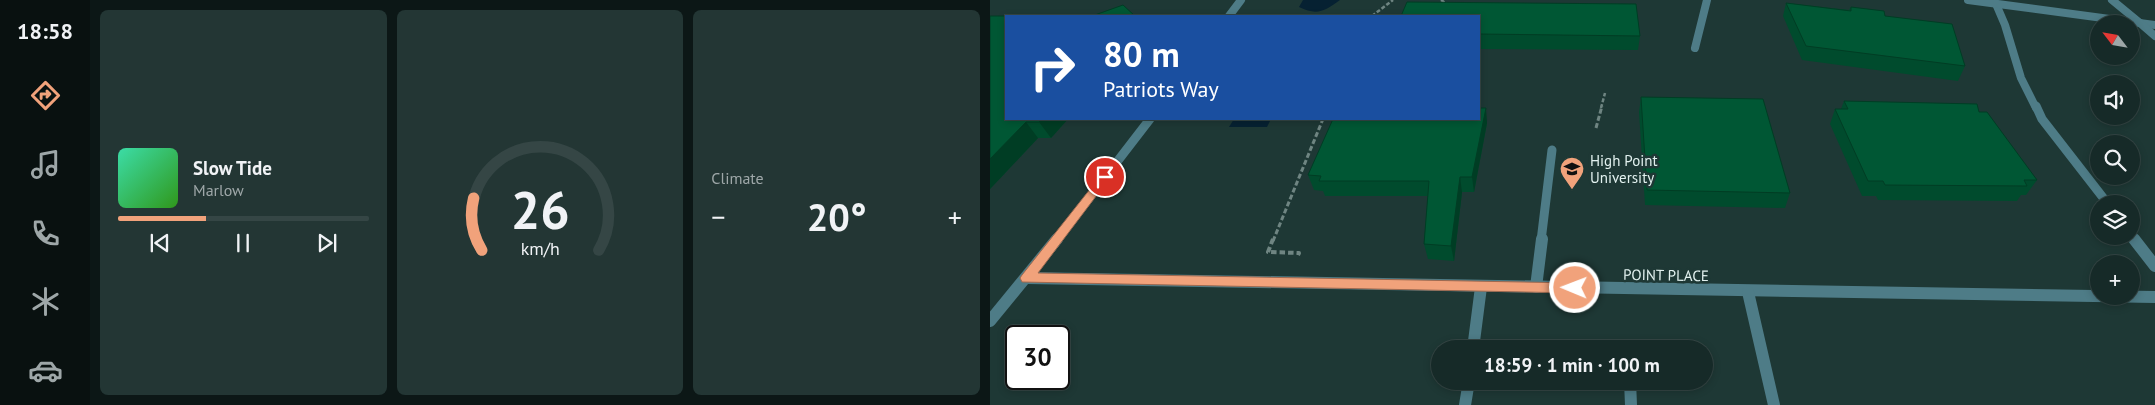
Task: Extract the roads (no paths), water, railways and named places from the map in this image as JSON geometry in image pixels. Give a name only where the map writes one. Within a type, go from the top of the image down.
[{"type":"street","points":[[1229,15],[1241,0]]},
{"type":"street","points":[[1696,48],[1707,0]]},
{"type":"street","points":[[1968,0],[2090,16]]},
{"type":"street","points":[[2112,0],[2130,15]]},
{"type":"street","points":[[1996,4],[2005,25],[2021,78],[2042,119],[2101,195]]},
{"type":"street","points":[[2140,23],[2155,25]]},
{"type":"street","points":[[2140,23],[2155,36]]},
{"type":"street","points":[[990,321],[1027,278],[1149,120]]},
{"type":"street","points":[[1536,287],[1552,150]]},
{"type":"street","points":[[2139,245],[2155,266]]},
{"type":"street","name":"POINT PLACE","points":[[1027,278],[1748,292],[2155,297]]},
{"type":"street","points":[[1474,340],[1481,287]]},
{"type":"street","points":[[1748,292],[1774,405]]},
{"type":"street","points":[[1465,405],[1468,390]]},
{"type":"street","points":[[1630,390],[1631,405]]},
{"type":"water","points":[[1303,0],[1340,0],[1330,7],[1316,12],[1299,7]]},
{"type":"water","points":[[1233,120],[1270,120],[1267,127],[1229,127]]},
{"type":"place","name":"High Point University","points":[[1572,190]]}]
